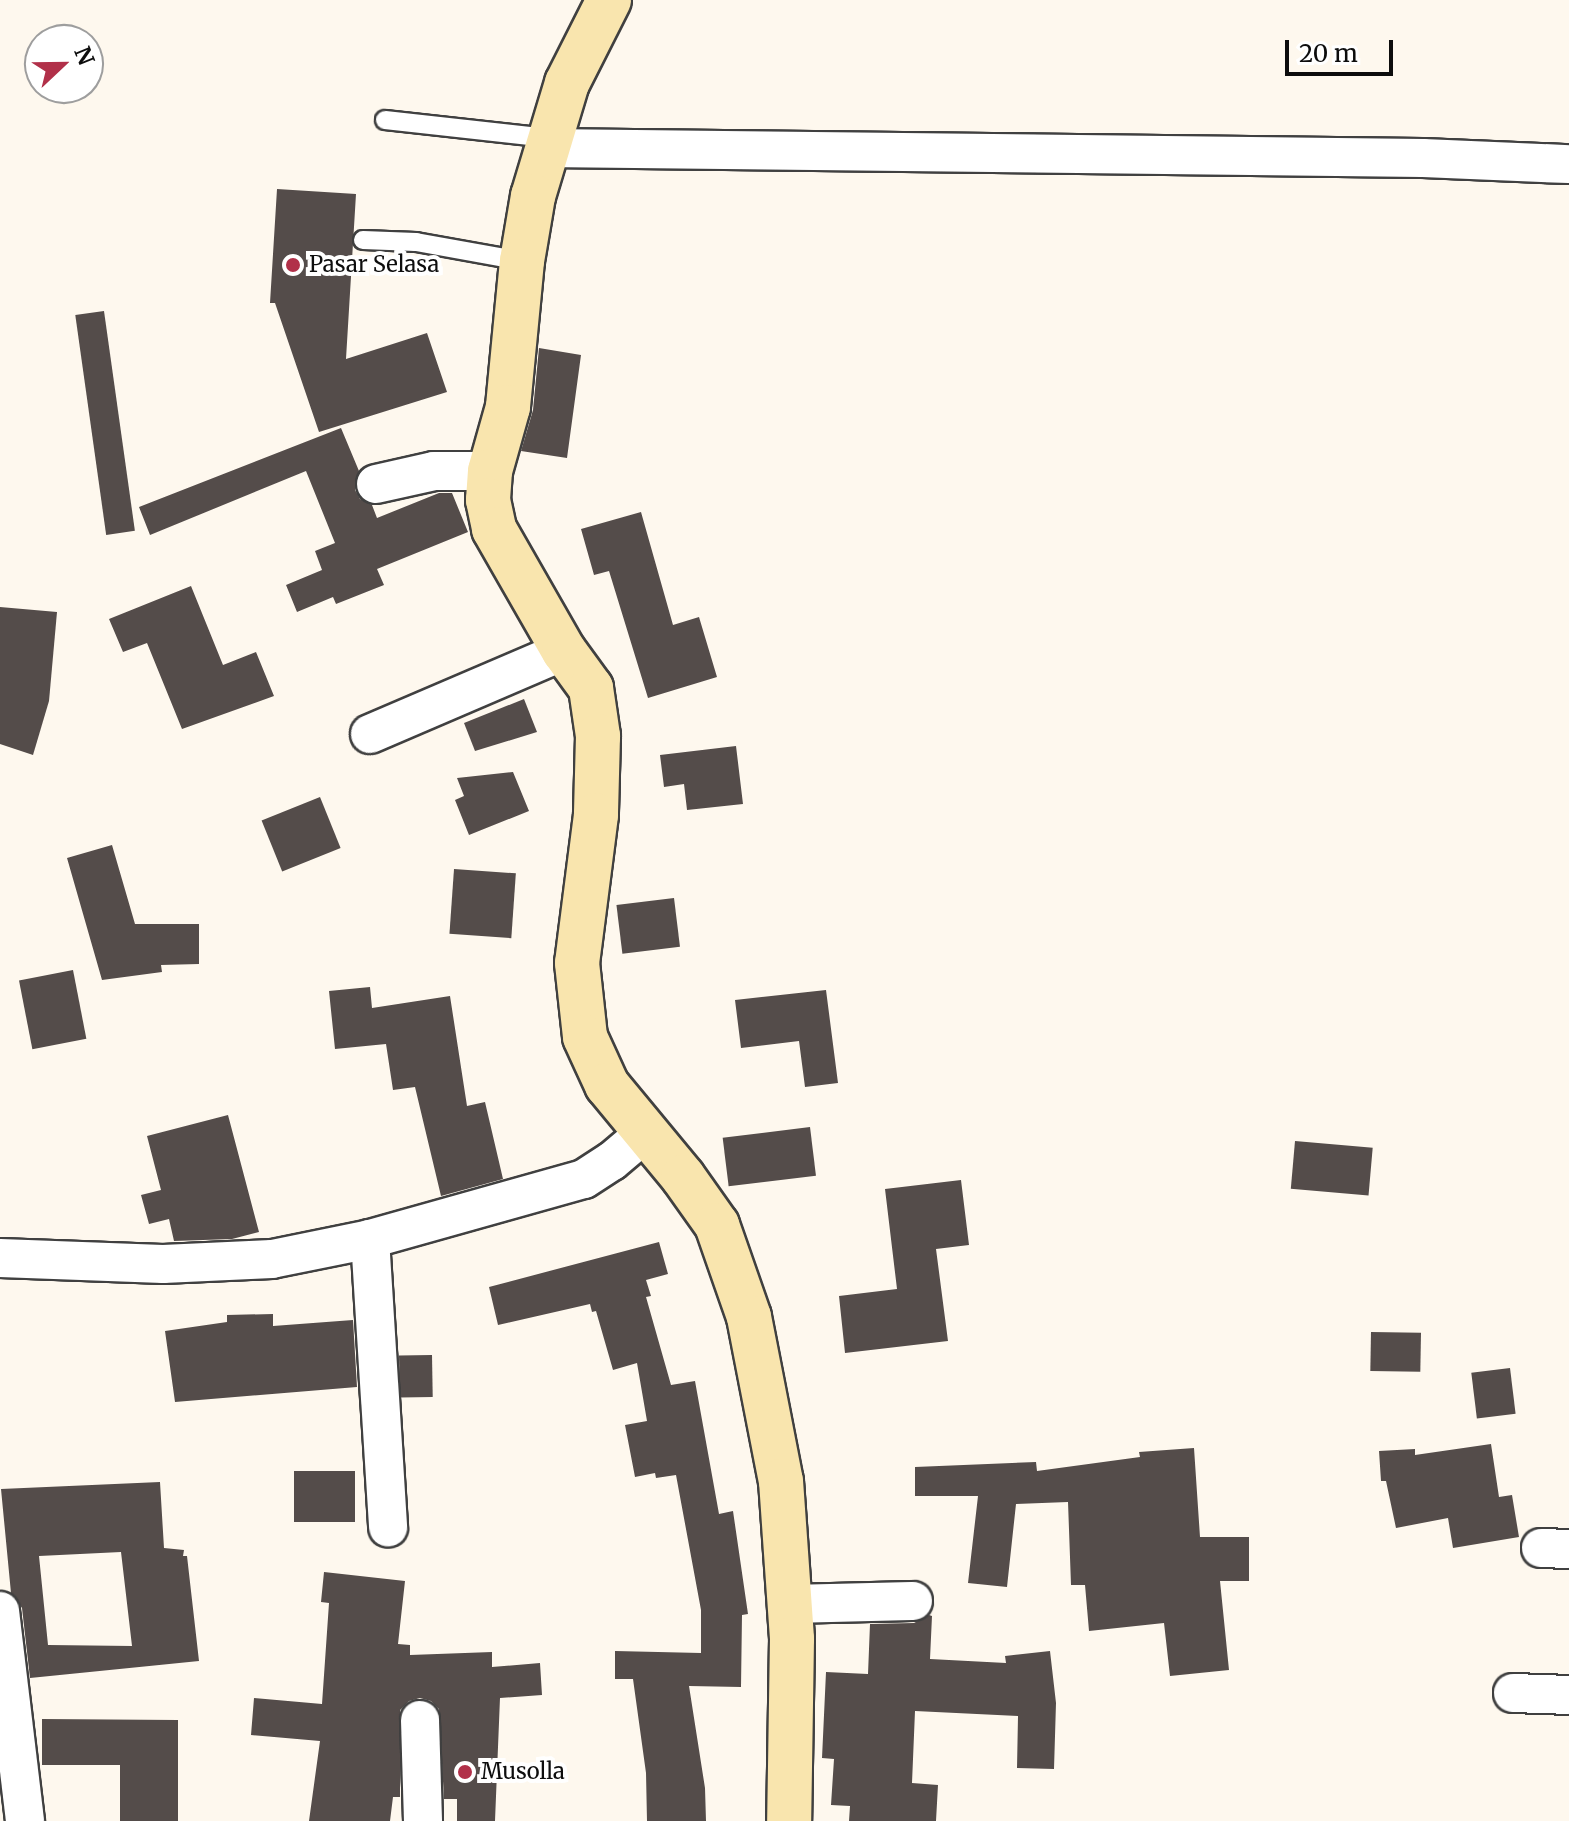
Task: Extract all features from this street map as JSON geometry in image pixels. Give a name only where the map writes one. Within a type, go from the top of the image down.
[{"type":"street","points":[[609,0],[567,83],[546,143],[522,261],[508,407],[490,471],[488,500],[494,529],[564,651],[591,688],[598,736],[596,815],[577,963],[585,1037],[607,1085],[683,1177],[717,1225],[749,1317],[781,1481],[789,1604],[789,1821]]},
{"type":"street","points":[[546,143],[1423,158],[1569,164]]},
{"type":"street","points":[[376,484],[434,471],[490,471]]},
{"type":"street","points":[[370,734],[564,651]]},
{"type":"street","points":[[0,1258],[163,1264],[272,1259],[370,1239],[584,1179],[645,1133]]},
{"type":"street","points":[[370,1239],[388,1527]]},
{"type":"street","points":[[789,1604],[913,1601]]},
{"type":"street","points":[[0,1611],[25,1821]]},
{"type":"street","points":[[1513,1693],[1569,1695]]},
{"type":"street","points":[[420,1720],[423,1821]]},
{"type":"lane","points":[[385,120],[546,143]]},
{"type":"lane","points":[[363,240],[416,242],[522,261]]},
{"type":"building","points":[[277,189],[356,194],[346,359],[427,333],[447,392],[319,432],[275,303],[270,303]]},
{"type":"building","points":[[104,311],[135,531],[106,535],[75,315]]},
{"type":"building","points":[[539,348],[581,355],[567,458],[521,451],[533,410]]},
{"type":"building","points":[[341,428],[359,471],[355,490],[360,499],[372,505],[377,518],[439,493],[452,493],[468,532],[377,569],[384,585],[336,604],[333,597],[297,612],[286,585],[322,570],[315,551],[335,543],[306,471],[150,535],[139,507]]},
{"type":"building","points":[[641,512],[673,625],[699,617],[717,677],[648,698],[609,571],[594,575],[581,529]]},
{"type":"building","points":[[191,586],[223,665],[256,652],[274,696],[182,729],[147,643],[123,652],[109,619]]},
{"type":"building","points":[[0,607],[57,612],[49,701],[33,755],[0,744]]},
{"type":"building","points":[[524,699],[537,732],[475,751],[464,723]]},
{"type":"building","points":[[736,746],[743,804],[687,810],[684,784],[664,787],[660,755]]},
{"type":"building","points":[[513,772],[529,811],[469,835],[455,800],[464,796],[457,778]]},
{"type":"building","points":[[320,797],[341,848],[282,872],[262,821]]},
{"type":"building","points":[[112,845],[135,924],[199,924],[199,964],[161,965],[162,972],[102,980],[67,858]]},
{"type":"building","points":[[454,869],[516,873],[511,938],[449,934]]},
{"type":"building","points":[[674,898],[680,947],[622,954],[616,905]]},
{"type":"building","points":[[73,970],[86,1039],[32,1049],[19,980]]},
{"type":"building","points":[[370,987],[372,1008],[450,996],[467,1106],[485,1102],[503,1179],[441,1196],[415,1087],[393,1090],[386,1044],[335,1049],[329,991]]},
{"type":"building","points":[[826,990],[838,1083],[805,1087],[799,1041],[741,1048],[735,1000]]},
{"type":"building","points":[[228,1115],[259,1232],[232,1239],[174,1241],[169,1219],[149,1224],[141,1195],[161,1190],[147,1136]]},
{"type":"building","points":[[810,1127],[816,1176],[729,1186],[723,1138]]},
{"type":"building","points":[[1295,1141],[1373,1148],[1369,1196],[1291,1189]]},
{"type":"building","points":[[961,1180],[969,1245],[936,1249],[948,1341],[845,1353],[839,1296],[897,1289],[885,1189]]},
{"type":"building","points":[[659,1242],[668,1274],[646,1280],[651,1296],[646,1297],[671,1385],[695,1381],[719,1514],[733,1511],[748,1614],[742,1615],[741,1687],[689,1686],[705,1788],[706,1821],[647,1821],[646,1773],[633,1679],[615,1679],[615,1651],[701,1653],[701,1610],[676,1475],[656,1478],[655,1473],[635,1477],[625,1425],[647,1421],[637,1363],[613,1370],[596,1311],[592,1312],[590,1304],[498,1325],[489,1287]]},
{"type":"building","points":[[273,1314],[273,1326],[353,1320],[357,1387],[175,1402],[165,1331],[227,1322],[227,1315]]},
{"type":"building","points":[[1371,1332],[1421,1333],[1420,1372],[1370,1371]]},
{"type":"building","points":[[432,1355],[433,1397],[400,1398],[399,1356]]},
{"type":"building","points":[[1510,1368],[1516,1414],[1477,1418],[1471,1373]]},
{"type":"building","points":[[1491,1444],[1499,1497],[1512,1495],[1519,1537],[1453,1548],[1448,1518],[1396,1528],[1386,1481],[1381,1481],[1379,1451],[1415,1449],[1415,1455]]},
{"type":"building","points":[[1194,1448],[1200,1537],[1249,1537],[1249,1581],[1220,1581],[1229,1670],[1170,1676],[1164,1623],[1089,1631],[1085,1585],[1071,1585],[1068,1502],[1016,1504],[1007,1587],[968,1583],[978,1496],[915,1496],[915,1467],[1036,1462],[1037,1471],[1140,1457],[1139,1452]]},
{"type":"building","points":[[294,1471],[355,1471],[355,1522],[294,1522]]},
{"type":"building","points":[[160,1482],[164,1548],[184,1550],[183,1556],[187,1556],[199,1661],[30,1678],[22,1608],[11,1593],[1,1489]],"holes":[[[121,1552],[132,1646],[48,1645],[39,1556]]]},
{"type":"building","points":[[324,1572],[405,1581],[398,1644],[410,1645],[410,1655],[492,1652],[492,1667],[540,1663],[542,1695],[500,1698],[495,1821],[457,1821],[457,1799],[444,1799],[439,1709],[431,1701],[420,1698],[409,1701],[400,1710],[400,1797],[393,1797],[390,1821],[309,1821],[320,1741],[251,1735],[254,1698],[322,1704],[329,1603],[321,1602]]},
{"type":"building","points":[[932,1616],[930,1659],[1006,1663],[1005,1656],[1050,1651],[1056,1703],[1054,1769],[1017,1768],[1018,1716],[915,1711],[912,1783],[938,1785],[936,1821],[849,1821],[850,1806],[831,1805],[834,1759],[822,1758],[826,1672],[868,1674],[870,1624],[914,1623]]},
{"type":"building","points":[[42,1719],[178,1720],[178,1821],[120,1821],[120,1765],[42,1765]]},
{"type":"place","name":"Pasar Selasa","points":[[293,265]]},
{"type":"place","name":"Musolla","points":[[465,1772]]}]
